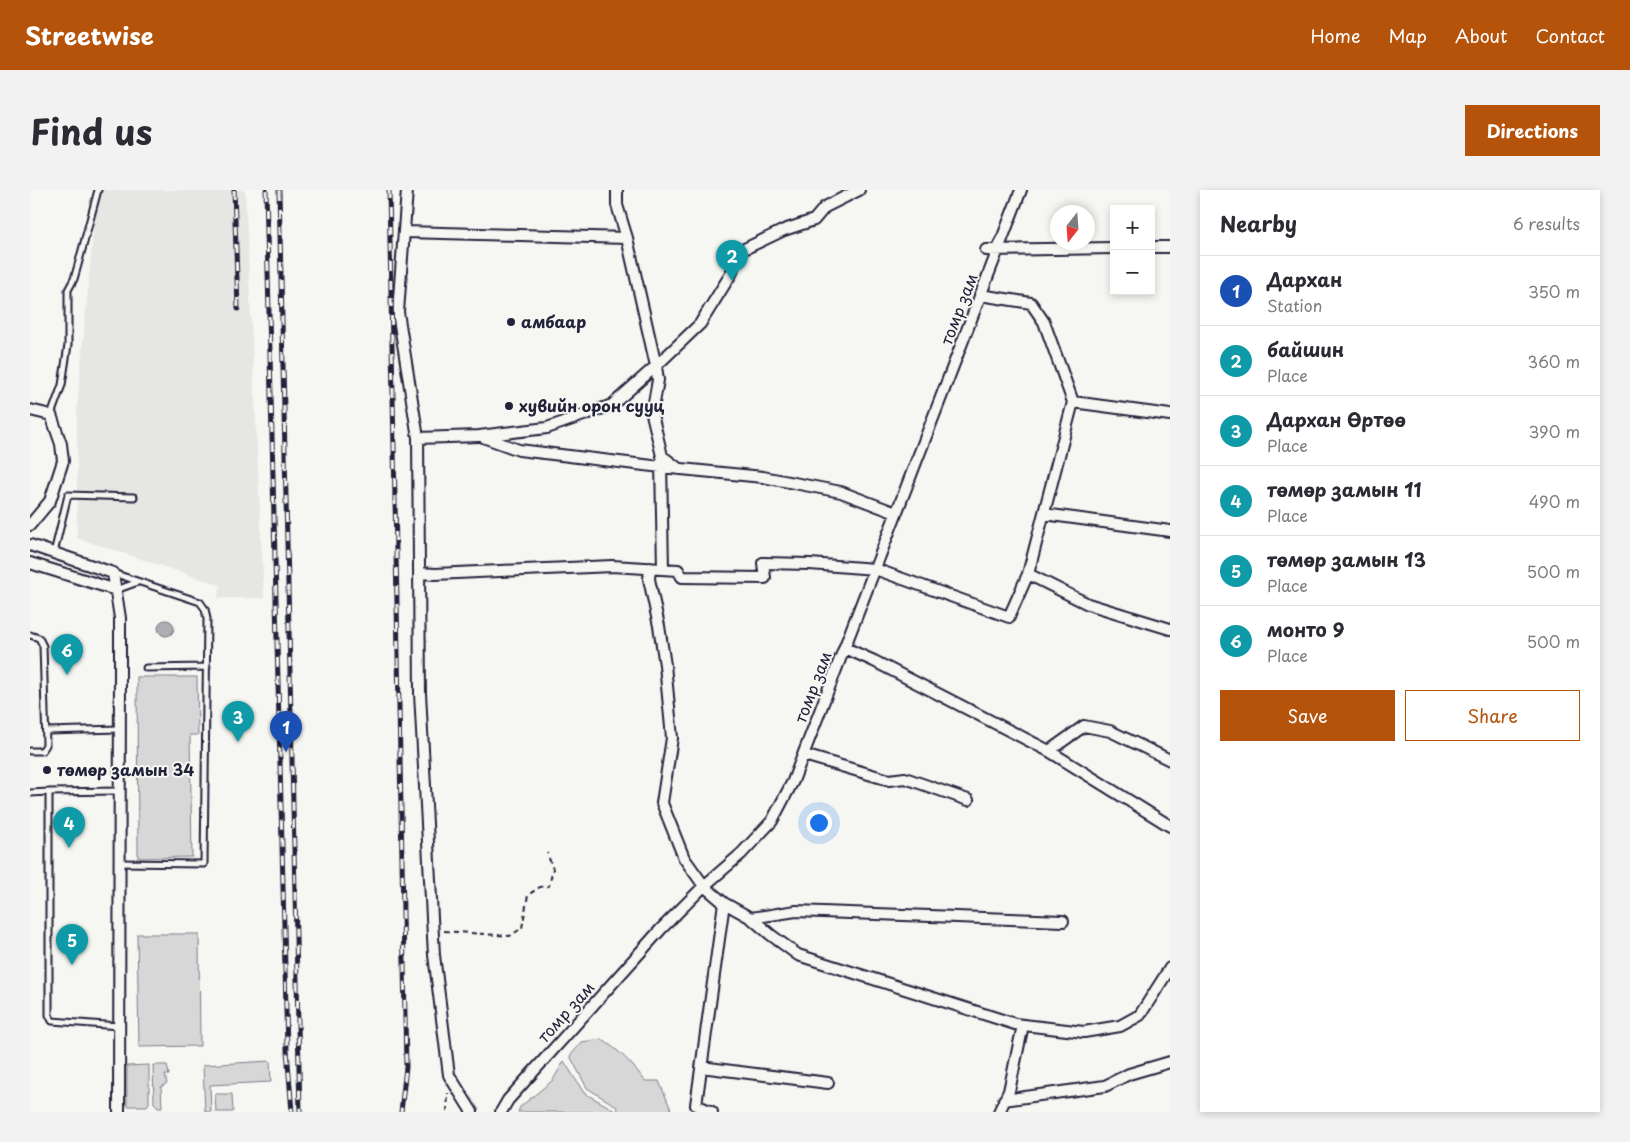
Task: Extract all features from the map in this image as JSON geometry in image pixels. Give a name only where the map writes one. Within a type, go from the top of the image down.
[{"type":"street","points":[[407,190],[398,312],[418,438],[420,693],[433,936],[449,1075],[472,1112]]},
{"type":"street","points":[[617,190],[617,205],[627,238],[658,380],[652,414],[662,456],[663,569]]},
{"type":"street","points":[[418,438],[479,436],[547,428],[612,405],[700,324],[731,274],[738,252],[784,230],[814,220],[825,207],[859,190]]},
{"type":"street","name":"томр зам","points":[[501,1112],[514,1092],[661,929],[704,886],[741,854],[772,821],[793,781],[804,754],[1020,190]]},
{"type":"street","points":[[405,232],[627,238]]},
{"type":"street","points":[[1155,247],[1170,247]]},
{"type":"street","points":[[986,250],[1110,248]]},
{"type":"street","points":[[419,573],[434,574],[612,566],[678,570],[682,577],[765,578],[764,563],[810,564],[875,569],[1009,617],[1028,574],[1073,402],[1044,322],[1032,304],[980,294]]},
{"type":"street","points":[[1073,402],[1170,415]]},
{"type":"street","points":[[30,410],[51,415],[61,444],[63,461],[50,501],[30,525]]},
{"type":"street","points":[[479,436],[519,450],[763,477],[840,492],[896,513]]},
{"type":"street","points":[[662,456],[679,469]]},
{"type":"street","points":[[1044,514],[1170,531]]},
{"type":"street","points":[[30,546],[113,573],[116,590],[120,618],[119,1112]]},
{"type":"street","points":[[30,563],[116,590]]},
{"type":"street","points":[[650,568],[648,579],[665,665],[672,738],[662,803],[684,858],[704,886],[724,903],[751,918],[798,955],[1015,1024],[1084,1032],[1120,1026],[1140,1014],[1170,968]]},
{"type":"street","points":[[1028,574],[1088,604],[1170,629]]},
{"type":"street","points":[[845,648],[1049,751],[1170,826]]},
{"type":"street","points":[[1049,751],[1084,726],[1110,731],[1170,760]]},
{"type":"street","points":[[804,754],[889,780],[905,778],[968,800]]},
{"type":"street","points":[[712,1112],[696,1105],[724,903]]},
{"type":"street","points":[[751,918],[796,911],[1063,922]]},
{"type":"street","points":[[998,1112],[1009,1091],[1023,1025]]},
{"type":"street","points":[[1004,1100],[1105,1086],[1128,1074],[1170,1062]]},
{"type":"street","points":[[701,1067],[828,1083]]},
{"type":"lane","points":[[51,415],[62,385],[68,345],[68,290],[76,272],[98,190]]},
{"type":"lane","points":[[53,553],[68,495],[134,497]]},
{"type":"lane","points":[[113,573],[200,602],[205,609],[207,619],[204,864],[119,862]]},
{"type":"lane","points":[[116,590],[139,581]]},
{"type":"lane","points":[[30,635],[39,638],[43,646],[46,731],[46,745],[42,751],[30,752]]},
{"type":"lane","points":[[146,668],[207,667]]},
{"type":"lane","points":[[46,731],[120,729]]},
{"type":"lane","points":[[30,793],[119,791]]},
{"type":"lane","points":[[49,792],[48,1015],[52,1021],[119,1026]]},
{"type":"path","points":[[433,936],[442,930],[510,936],[522,928],[528,895],[540,887],[550,886],[553,869],[546,853]]},
{"type":"shaded area","points":[[97,190],[245,190],[264,598],[218,598],[220,585],[77,538],[77,407]]},
{"type":"shaded area","points":[[166,620],[172,622],[174,628],[172,634],[166,636],[160,634],[158,628],[160,622]]},
{"type":"shaded area","points":[[137,677],[197,677],[198,735],[190,735],[192,857],[138,858]]},
{"type":"shaded area","points":[[137,934],[199,934],[200,1046],[139,1047]]},
{"type":"shaded area","points":[[601,1039],[625,1058],[645,1081],[659,1081],[672,1112],[619,1112],[616,1106],[587,1088],[570,1056],[582,1042]]},
{"type":"shaded area","points":[[270,1061],[271,1082],[210,1085],[211,1112],[205,1112],[203,1065]]},
{"type":"shaded area","points":[[564,1061],[584,1093],[613,1109],[614,1112],[518,1112],[520,1107],[553,1080]]},
{"type":"shaded area","points":[[149,1065],[149,1103],[147,1106],[127,1106],[127,1066]]},
{"type":"shaded area","points":[[153,1065],[167,1065],[169,1075],[165,1075],[167,1083],[161,1087],[162,1107],[158,1107],[154,1103]]},
{"type":"shaded area","points":[[215,1094],[232,1094],[233,1112],[216,1112]]},
{"type":"railway","points":[[234,190],[238,309]]},
{"type":"railway","points":[[266,190],[287,1050],[292,1112]]},
{"type":"railway","points":[[279,190],[300,1112]]},
{"type":"railway","points":[[389,190],[406,1067],[401,1112]]},
{"type":"place","name":"байшин","points":[[732,281]]},
{"type":"place","name":"амбаар","points":[[511,322]]},
{"type":"place","name":"хувийн орон сууц","points":[[509,406]]},
{"type":"place","name":"монто 9","points":[[67,675]]},
{"type":"place","name":"Дархан Өртөө","points":[[238,742]]},
{"type":"place","name":"Дархан","points":[[286,752]]},
{"type":"place","name":"төмөр замын 34","points":[[47,770]]},
{"type":"place","name":"төмөр замын 11","points":[[69,848]]},
{"type":"place","name":"төмөр замын 13","points":[[72,965]]}]
